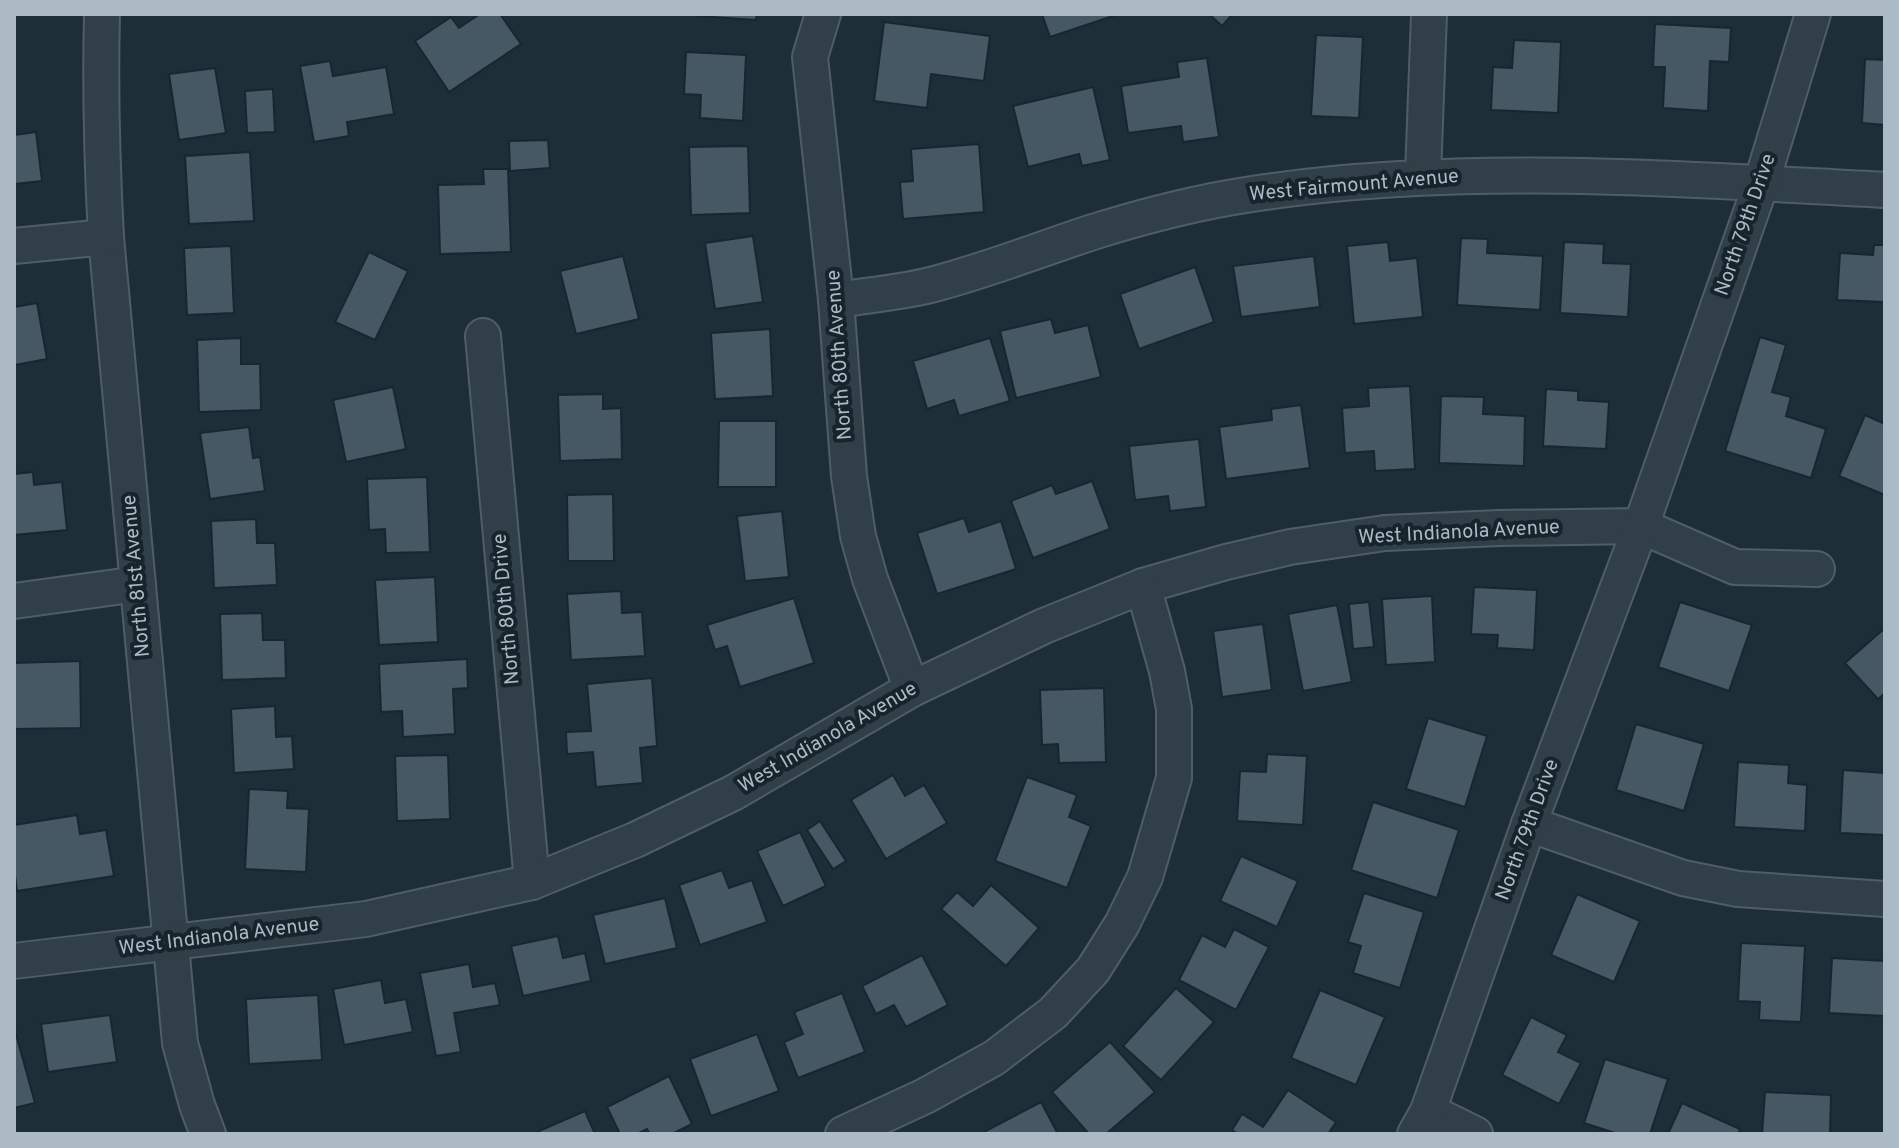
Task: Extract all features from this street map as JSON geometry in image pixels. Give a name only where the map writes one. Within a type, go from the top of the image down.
[{"type":"street","name":"North 81st Avenue","points":[[102,14],[101,108],[106,237],[180,1043],[208,1134]]},
{"type":"street","name":"North 80th Avenue","points":[[823,14],[810,57],[836,300],[849,476],[858,536],[870,579],[912,689]]},
{"type":"street","points":[[1423,176],[1429,14]]},
{"type":"street","name":"North 79th Drive","points":[[1422,1122],[1641,526],[1761,184],[1813,14]]},
{"type":"street","name":"West Fairmount Avenue","points":[[836,300],[935,284],[1097,231],[1251,194],[1423,176],[1532,175],[1885,190]]},
{"type":"street","points":[[14,246],[106,237]]},
{"type":"street","name":"North 80th Drive","points":[[483,336],[532,882]]},
{"type":"street","points":[[1641,526],[1735,567],[1817,569]]},
{"type":"street","name":"West Indianola Avenue","points":[[14,961],[366,919],[532,882],[635,840],[733,793],[912,689],[1044,626],[1143,586],[1226,562],[1290,547],[1385,533],[1641,526]]},
{"type":"street","points":[[14,601],[138,584]]},
{"type":"street","points":[[843,1134],[925,1096],[994,1058],[1053,1013],[1093,970],[1122,924],[1145,877],[1174,778],[1174,709],[1167,671],[1143,586]]},
{"type":"street","points":[[1529,824],[1683,878],[1724,887],[1885,899]]},
{"type":"street","points":[[1422,1122],[1475,1134]]},
{"type":"building","points":[[480,14],[500,14],[521,44],[449,92],[415,41],[451,17],[459,28]]},
{"type":"building","points":[[699,14],[757,14],[756,20]]},
{"type":"building","points":[[1042,14],[1119,14],[1050,37]]},
{"type":"building","points":[[1209,14],[1233,14],[1222,26]]},
{"type":"building","points":[[884,22],[990,36],[984,81],[931,74],[927,108],[874,101]]},
{"type":"building","points":[[1655,24],[1731,28],[1729,62],[1710,61],[1708,111],[1663,108],[1665,67],[1653,67]]},
{"type":"building","points":[[1316,35],[1363,37],[1359,118],[1311,116]]},
{"type":"building","points":[[1514,40],[1561,42],[1558,113],[1491,110],[1493,67],[1512,68]]},
{"type":"building","points":[[686,52],[746,55],[743,121],[700,118],[701,95],[684,94]]},
{"type":"building","points":[[1207,58],[1219,137],[1183,142],[1181,126],[1128,133],[1121,86],[1179,77],[1177,62]]},
{"type":"building","points":[[1865,59],[1885,60],[1885,125],[1862,123]]},
{"type":"building","points":[[330,61],[333,76],[386,67],[394,114],[347,122],[349,136],[314,142],[300,66]]},
{"type":"building","points":[[215,68],[226,133],[179,140],[169,74]]},
{"type":"building","points":[[1093,87],[1110,160],[1082,166],[1079,154],[1028,167],[1013,106]]},
{"type":"building","points":[[273,89],[275,132],[247,133],[245,91]]},
{"type":"building","points":[[36,132],[42,181],[14,184],[14,135]]},
{"type":"building","points":[[548,140],[550,168],[510,171],[509,141]]},
{"type":"building","points":[[979,144],[984,212],[903,219],[900,182],[913,181],[911,149]]},
{"type":"building","points":[[748,146],[750,213],[691,215],[689,147]]},
{"type":"building","points":[[250,152],[254,221],[189,224],[185,156]]},
{"type":"building","points":[[483,169],[508,169],[511,252],[440,254],[438,185],[484,184]]},
{"type":"building","points":[[753,236],[763,302],[715,309],[705,243]]},
{"type":"building","points":[[1461,238],[1488,239],[1487,253],[1543,256],[1540,310],[1457,305]]},
{"type":"building","points":[[1388,242],[1390,261],[1417,258],[1423,317],[1354,324],[1347,246]]},
{"type":"building","points":[[1564,242],[1604,244],[1603,263],[1631,264],[1628,317],[1560,313]]},
{"type":"building","points":[[1874,245],[1885,245],[1885,302],[1837,300],[1840,253],[1873,255]]},
{"type":"building","points":[[231,246],[234,313],[187,315],[184,248]]},
{"type":"building","points":[[369,252],[408,271],[375,340],[335,322]]},
{"type":"building","points":[[623,256],[639,319],[576,334],[560,271]]},
{"type":"building","points":[[1314,256],[1320,307],[1241,317],[1233,266]]},
{"type":"building","points":[[1195,267],[1214,322],[1139,349],[1120,294]]},
{"type":"building","points":[[37,303],[47,359],[15,365],[14,307]]},
{"type":"building","points":[[1051,319],[1055,333],[1088,325],[1101,377],[1016,398],[1000,331]]},
{"type":"building","points":[[770,329],[773,396],[715,399],[711,333]]},
{"type":"building","points":[[1760,337],[1786,345],[1772,392],[1791,397],[1786,416],[1826,429],[1811,478],[1725,451]]},
{"type":"building","points":[[241,338],[241,364],[260,364],[261,410],[199,412],[197,340]]},
{"type":"building","points":[[990,338],[1010,401],[959,416],[954,400],[927,409],[913,361]]},
{"type":"building","points":[[1410,386],[1415,469],[1375,471],[1374,451],[1345,453],[1342,408],[1369,406],[1368,388]]},
{"type":"building","points":[[393,387],[406,449],[346,462],[333,400]]},
{"type":"building","points":[[1546,389],[1578,391],[1578,400],[1609,402],[1606,449],[1543,446]]},
{"type":"building","points":[[603,394],[603,409],[621,408],[622,459],[560,461],[558,395]]},
{"type":"building","points":[[1441,396],[1484,397],[1483,414],[1525,416],[1524,466],[1439,463]]},
{"type":"building","points":[[1301,405],[1310,468],[1226,479],[1219,427],[1272,420],[1271,409]]},
{"type":"building","points":[[1865,415],[1885,424],[1885,495],[1839,476]]},
{"type":"building","points":[[719,421],[776,421],[776,487],[718,487]]},
{"type":"building","points":[[249,427],[253,458],[260,457],[265,491],[210,499],[200,433]]},
{"type":"building","points":[[1199,439],[1206,507],[1170,511],[1168,496],[1135,500],[1129,446]]},
{"type":"building","points":[[33,472],[34,485],[62,482],[67,530],[14,535],[14,474]]},
{"type":"building","points":[[427,477],[430,552],[386,553],[385,529],[369,530],[367,479]]},
{"type":"building","points":[[1092,481],[1110,529],[1033,558],[1011,501],[1052,485],[1056,494]]},
{"type":"building","points":[[613,494],[614,561],[568,561],[567,495]]},
{"type":"building","points":[[782,511],[789,577],[745,581],[737,516]]},
{"type":"building","points":[[964,518],[969,532],[1001,521],[1016,569],[937,594],[917,533]]},
{"type":"building","points":[[256,519],[257,543],[275,543],[277,585],[214,588],[211,521]]},
{"type":"building","points":[[435,577],[438,642],[379,645],[375,580]]},
{"type":"building","points":[[1474,587],[1537,590],[1534,650],[1497,648],[1498,635],[1471,634]]},
{"type":"building","points":[[621,591],[622,613],[642,612],[645,656],[571,660],[567,594]]},
{"type":"building","points":[[1432,596],[1435,662],[1386,665],[1382,599]]},
{"type":"building","points":[[794,598],[814,663],[740,687],[727,646],[715,650],[707,625]]},
{"type":"building","points":[[1369,602],[1374,647],[1353,649],[1349,604]]},
{"type":"building","points":[[1680,602],[1752,625],[1729,691],[1658,667]]},
{"type":"building","points":[[1337,605],[1352,682],[1303,691],[1288,614]]},
{"type":"building","points":[[262,613],[263,640],[285,640],[286,678],[222,680],[220,614]]},
{"type":"building","points":[[1263,624],[1272,690],[1222,697],[1213,631]]},
{"type":"building","points":[[1885,628],[1885,693],[1878,699],[1845,663]]},
{"type":"building","points":[[467,659],[468,688],[453,689],[455,734],[403,737],[402,711],[381,712],[379,664]]},
{"type":"building","points":[[80,661],[81,728],[15,729],[14,663]]},
{"type":"building","points":[[652,678],[657,746],[640,748],[643,783],[596,787],[593,752],[567,754],[566,732],[591,731],[587,684]]},
{"type":"building","points":[[1104,688],[1106,762],[1059,763],[1058,744],[1042,745],[1040,690]]},
{"type":"building","points":[[275,706],[276,737],[292,736],[294,769],[234,773],[231,709]]},
{"type":"building","points":[[1428,718],[1487,736],[1465,807],[1406,789]]},
{"type":"building","points":[[1636,724],[1704,744],[1684,811],[1616,790]]},
{"type":"building","points":[[1267,754],[1307,756],[1303,825],[1237,821],[1240,771],[1266,772]]},
{"type":"building","points":[[448,755],[450,819],[397,821],[395,756]]},
{"type":"building","points":[[1738,762],[1789,765],[1788,783],[1807,785],[1805,831],[1734,827]]},
{"type":"building","points":[[1843,770],[1885,773],[1885,835],[1840,833]]},
{"type":"building","points":[[893,775],[905,796],[924,785],[947,823],[886,859],[851,800]]},
{"type":"building","points":[[1027,777],[1077,795],[1069,817],[1091,826],[1067,888],[995,861]]},
{"type":"building","points":[[249,789],[288,791],[287,808],[309,809],[306,872],[245,869]]},
{"type":"building","points":[[1373,802],[1459,830],[1437,898],[1351,870]]},
{"type":"building","points":[[77,815],[80,834],[106,830],[114,876],[17,891],[14,825]]},
{"type":"building","points":[[820,821],[846,861],[833,869],[807,830]]},
{"type":"building","points":[[800,832],[826,886],[783,906],[757,851]]},
{"type":"building","points":[[1241,856],[1298,881],[1277,927],[1220,901]]},
{"type":"building","points":[[722,870],[729,888],[752,880],[767,922],[700,945],[679,885]]},
{"type":"building","points":[[991,885],[1039,928],[1006,966],[941,909],[957,892],[973,906]]},
{"type":"building","points":[[1364,893],[1424,912],[1400,988],[1353,973],[1361,946],[1348,942]]},
{"type":"building","points":[[1577,894],[1640,921],[1614,982],[1551,955]]},
{"type":"building","points":[[665,898],[677,948],[605,964],[593,915]]},
{"type":"building","points":[[1234,929],[1269,947],[1236,1010],[1179,980],[1202,935],[1225,947]]},
{"type":"building","points":[[558,936],[563,958],[585,953],[591,981],[523,996],[511,946]]},
{"type":"building","points":[[1741,943],[1805,946],[1801,1022],[1759,1020],[1760,1002],[1738,1001]]},
{"type":"building","points":[[922,955],[948,1005],[906,1027],[894,1005],[876,1014],[862,986]]},
{"type":"building","points":[[1832,958],[1885,961],[1885,1016],[1829,1013]]},
{"type":"building","points":[[469,964],[473,987],[495,983],[500,1005],[454,1013],[461,1052],[436,1056],[420,973]]},
{"type":"building","points":[[381,980],[385,1003],[406,999],[413,1032],[344,1045],[333,989]]},
{"type":"building","points":[[1176,988],[1214,1022],[1161,1080],[1123,1046]]},
{"type":"building","points":[[1320,990],[1385,1017],[1356,1085],[1291,1058]]},
{"type":"building","points":[[842,993],[865,1052],[798,1078],[784,1042],[803,1034],[794,1012]]},
{"type":"building","points":[[318,995],[322,1060],[249,1064],[246,999]]},
{"type":"building","points":[[110,1015],[117,1062],[48,1072],[41,1024]]},
{"type":"building","points":[[1531,1017],[1567,1035],[1558,1052],[1581,1063],[1559,1104],[1502,1075]]},
{"type":"building","points":[[14,1027],[35,1103],[14,1108]]},
{"type":"building","points":[[757,1034],[779,1091],[711,1116],[690,1059]]},
{"type":"building","points":[[1110,1042],[1155,1092],[1106,1134],[1089,1134],[1052,1092]]},
{"type":"building","points":[[1605,1059],[1668,1079],[1650,1134],[1618,1134],[1584,1123]]},
{"type":"building","points":[[669,1076],[692,1124],[672,1134],[650,1134],[647,1129],[637,1134],[620,1134],[607,1107]]},
{"type":"building","points":[[1288,1090],[1336,1122],[1328,1134],[1238,1134],[1232,1130],[1242,1114],[1263,1127]]},
{"type":"building","points":[[1765,1092],[1831,1095],[1830,1134],[1762,1134]]},
{"type":"building","points":[[1041,1102],[1058,1134],[980,1134]]},
{"type":"building","points":[[1682,1103],[1740,1129],[1738,1134],[1668,1134]]},
{"type":"building","points":[[585,1111],[595,1134],[540,1134],[539,1131]]}]
